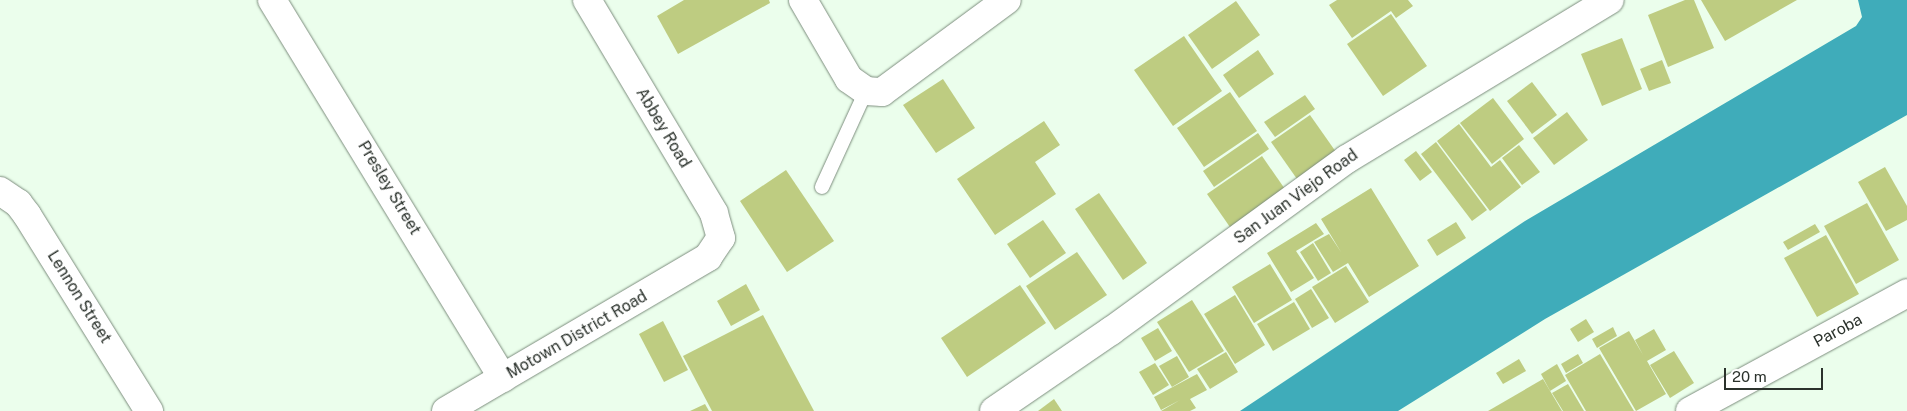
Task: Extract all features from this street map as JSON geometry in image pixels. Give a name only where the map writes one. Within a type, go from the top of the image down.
[{"type":"street","name":"Presley Street","points":[[272,0],[375,163],[503,378]]},
{"type":"street","name":"Abbey Road","points":[[587,0],[720,225],[720,238],[708,258]]},
{"type":"street","points":[[803,0],[849,79],[866,91],[882,92],[1007,0]]},
{"type":"street","name":"San Juan Viejo Road","points":[[994,411],[1111,331],[1347,159],[1610,0]]},
{"type":"street","name":"Lennon Street","points":[[0,191],[18,203],[28,215],[149,411]]},
{"type":"street","name":"Motown District Road","points":[[446,411],[708,258]]},
{"type":"street","name":"Paroba","points":[[1690,411],[1907,294]]},
{"type":"lane","points":[[822,187],[866,91]]},
{"type":"water","points":[[1858,0],[1907,0],[1907,115],[1545,319],[1398,411],[1240,411],[1525,221],[1856,26],[1862,17]]},
{"type":"building","points":[[684,0],[769,0],[770,3],[678,54],[657,16]]},
{"type":"building","points":[[1337,0],[1408,0],[1413,6],[1396,18],[1391,11],[1352,38],[1329,5]]},
{"type":"building","points":[[1685,0],[1694,0],[1714,48],[1668,67],[1648,15]]},
{"type":"building","points":[[1701,0],[1797,0],[1725,41]]},
{"type":"building","points":[[1236,1],[1260,35],[1212,69],[1188,35]]},
{"type":"building","points":[[1391,14],[1427,66],[1383,96],[1347,44]]},
{"type":"building","points":[[1184,36],[1222,91],[1173,126],[1134,70]]},
{"type":"building","points":[[1622,38],[1642,89],[1602,106],[1581,54]]},
{"type":"building","points":[[1258,50],[1274,74],[1239,98],[1223,75]]},
{"type":"building","points":[[1662,60],[1671,83],[1649,91],[1640,69]]},
{"type":"building","points":[[943,79],[975,128],[936,153],[903,105]]},
{"type":"building","points":[[1532,82],[1557,115],[1532,134],[1507,101]]},
{"type":"building","points":[[1230,92],[1257,131],[1204,167],[1177,128]]},
{"type":"building","points":[[1305,95],[1315,109],[1275,137],[1264,122]]},
{"type":"building","points":[[1493,98],[1524,139],[1492,164],[1460,123]]},
{"type":"building","points":[[1567,112],[1588,140],[1554,165],[1533,138]]},
{"type":"building","points":[[1310,115],[1336,152],[1297,179],[1271,142]]},
{"type":"building","points":[[1044,121],[1060,145],[1035,162],[1056,194],[995,235],[957,179]]},
{"type":"building","points":[[1459,124],[1491,167],[1500,160],[1521,187],[1490,211],[1437,141]]},
{"type":"building","points":[[1258,133],[1269,149],[1214,187],[1203,171]]},
{"type":"building","points":[[1436,142],[1487,210],[1472,221],[1421,154]]},
{"type":"building","points":[[1519,145],[1540,172],[1522,185],[1502,158]]},
{"type":"building","points":[[1416,151],[1432,172],[1420,181],[1404,160]]},
{"type":"building","points":[[1262,156],[1287,192],[1232,230],[1207,194]]},
{"type":"building","points":[[1885,167],[1907,206],[1907,220],[1886,231],[1858,182]]},
{"type":"building","points":[[786,170],[834,241],[787,272],[740,201]]},
{"type":"building","points":[[1371,188],[1419,266],[1369,297],[1348,263],[1333,272],[1314,242],[1329,234],[1341,252],[1321,219]]},
{"type":"building","points":[[1099,193],[1147,263],[1123,280],[1075,209]]},
{"type":"building","points":[[1867,203],[1899,260],[1856,284],[1824,226]]},
{"type":"building","points":[[1043,220],[1066,253],[1030,278],[1007,244]]},
{"type":"building","points":[[1456,222],[1466,238],[1437,256],[1427,240]]},
{"type":"building","points":[[1316,223],[1324,234],[1296,251],[1314,278],[1291,292],[1267,253]]},
{"type":"building","points":[[1815,224],[1820,232],[1788,250],[1783,242]]},
{"type":"building","points":[[1826,235],[1859,294],[1817,317],[1784,258]]},
{"type":"building","points":[[1313,243],[1331,273],[1318,281],[1300,252]]},
{"type":"building","points":[[1077,252],[1107,295],[1055,330],[1026,286]]},
{"type":"building","points":[[1270,264],[1292,300],[1254,323],[1232,287]]},
{"type":"building","points":[[1346,266],[1369,302],[1335,323],[1312,287]]},
{"type":"building","points":[[746,284],[760,310],[731,326],[717,301]]},
{"type":"building","points":[[1020,285],[1046,323],[967,377],[941,338]]},
{"type":"building","points":[[1311,289],[1329,318],[1312,328],[1295,299]]},
{"type":"building","points":[[1235,295],[1265,345],[1235,364],[1204,314]]},
{"type":"building","points":[[1192,300],[1224,351],[1189,372],[1157,322]]},
{"type":"building","points":[[1294,302],[1310,329],[1273,351],[1257,324]]},
{"type":"building","points":[[763,315],[814,411],[712,411],[683,356]]},
{"type":"building","points":[[1586,319],[1594,332],[1578,342],[1570,329]]},
{"type":"building","points":[[663,321],[688,370],[664,382],[639,334]]},
{"type":"building","points":[[1613,327],[1617,336],[1597,348],[1592,339]]},
{"type":"building","points":[[1158,328],[1172,351],[1155,361],[1141,338]]},
{"type":"building","points":[[1654,329],[1666,350],[1647,361],[1666,394],[1636,411],[1599,348],[1629,331],[1643,355],[1635,340]]},
{"type":"building","points":[[1674,351],[1694,383],[1670,398],[1650,365]]},
{"type":"building","points":[[1226,352],[1238,372],[1210,389],[1197,369]]},
{"type":"building","points":[[1578,354],[1583,363],[1566,373],[1561,364]]},
{"type":"building","points":[[1600,354],[1634,411],[1586,411],[1565,375]]},
{"type":"building","points":[[1177,356],[1189,377],[1172,387],[1159,366]]},
{"type":"building","points":[[1519,359],[1526,371],[1503,384],[1496,373]]},
{"type":"building","points":[[1155,363],[1169,385],[1153,395],[1139,372]]},
{"type":"building","points":[[1557,364],[1566,381],[1550,391],[1541,374]]},
{"type":"building","points":[[1197,374],[1207,390],[1190,399],[1196,408],[1190,411],[1161,411],[1180,400],[1161,410],[1154,397]]},
{"type":"building","points":[[1543,379],[1562,411],[1488,411]]},
{"type":"building","points":[[1568,384],[1584,411],[1563,411],[1552,393]]},
{"type":"building","points":[[1054,399],[1062,411],[1038,411]]},
{"type":"building","points":[[705,404],[709,411],[690,411]]}]
